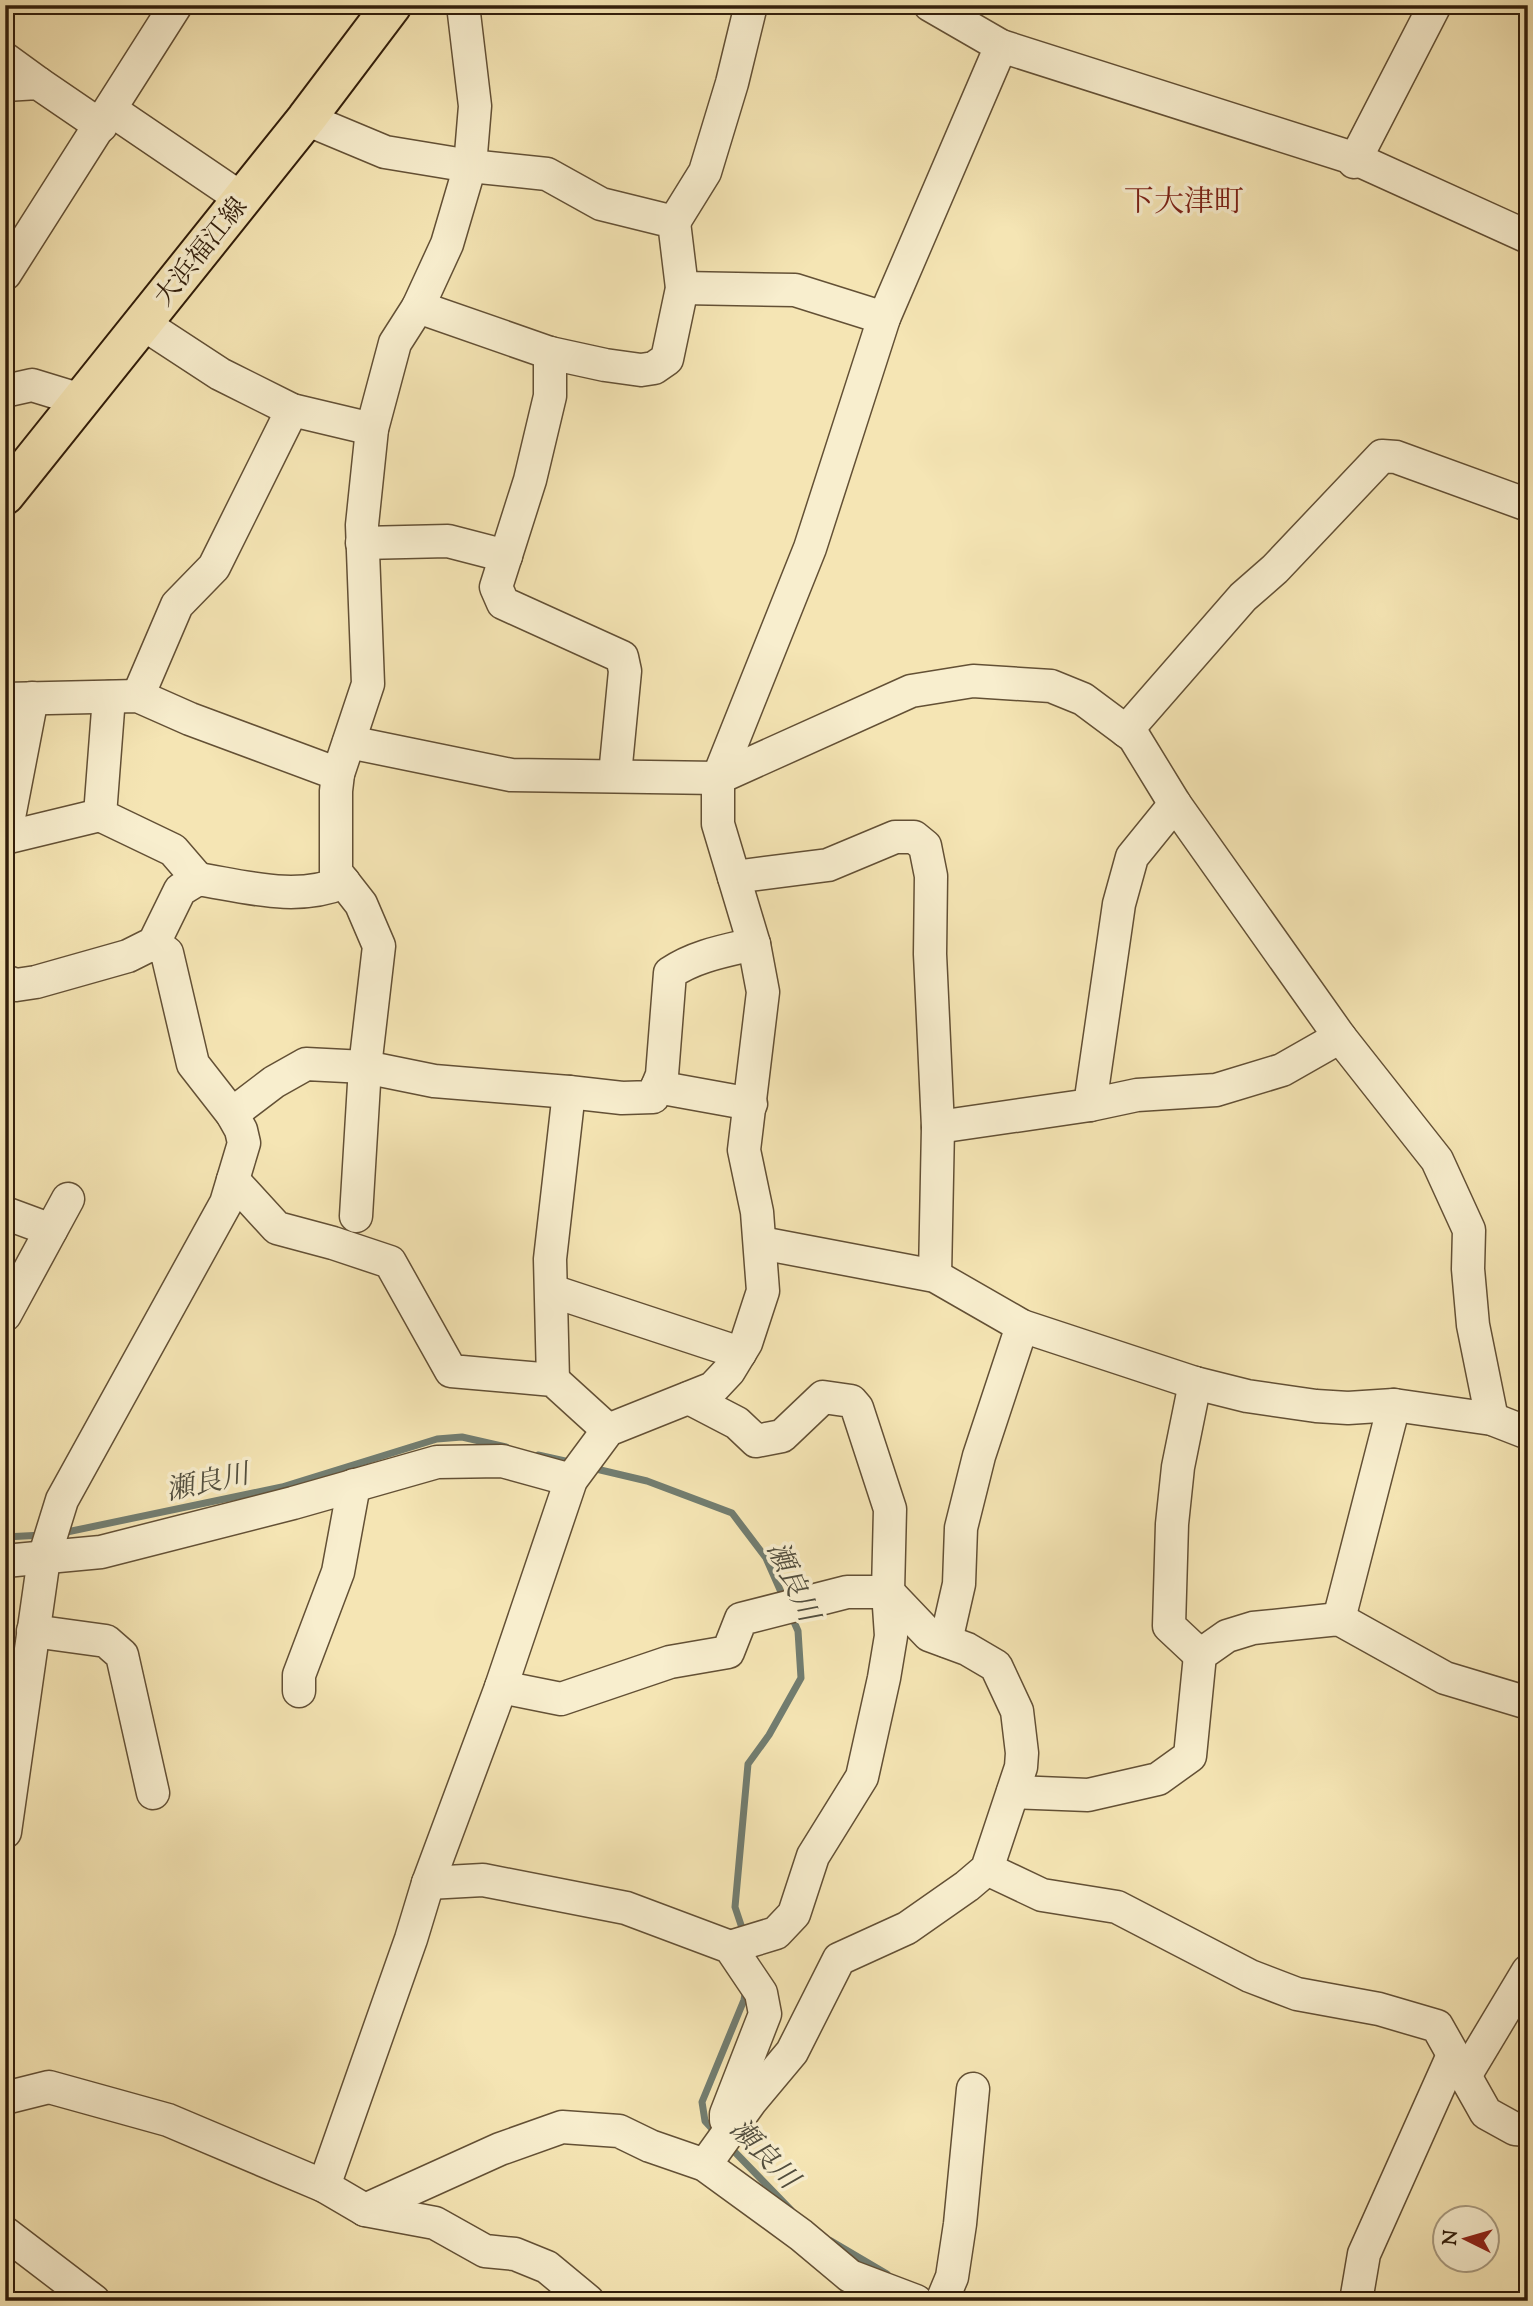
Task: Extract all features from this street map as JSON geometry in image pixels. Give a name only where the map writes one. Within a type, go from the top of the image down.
[{"type":"main road","name":"大浜福江線","points":[[5,495],[306,119],[392,5]]},
{"type":"street","points":[[5,274],[176,5]]},
{"type":"street","points":[[356,1216],[365,1067],[379,946],[361,904],[336,872],[335,791],[338,774],[368,684],[362,525],[372,429],[395,343],[418,307],[447,244],[470,166],[475,106],[463,5]]},
{"type":"street","points":[[418,307],[550,353],[617,367],[641,370],[654,368],[667,359],[682,288],[674,222],[705,172],[732,83],[751,5]]},
{"type":"street","points":[[930,5],[1001,46],[1355,160],[1528,237]]},
{"type":"street","points":[[1355,160],[1435,5]]},
{"type":"street","points":[[324,2186],[411,1939],[428,1883],[501,1687],[571,1480],[608,1430],[713,1388],[729,1371],[746,1343],[763,1291],[757,1212],[744,1150],[763,992],[754,944],[719,824],[718,778],[810,548],[884,318],[1001,46]]},
{"type":"street","points":[[5,59],[38,83],[106,118],[242,199]]},
{"type":"street","points":[[5,85],[38,83]]},
{"type":"street","points":[[306,119],[385,152],[470,166],[547,173],[601,204],[674,222]]},
{"type":"street","points":[[682,288],[795,290],[884,318]]},
{"type":"street","points":[[142,323],[220,374],[292,410],[372,429]]},
{"type":"street","points":[[550,353],[550,396],[530,481],[496,587],[503,603],[622,657],[625,671],[615,775]]},
{"type":"street","points":[[5,391],[32,385],[81,400]]},
{"type":"street","points":[[100,815],[124,697],[177,606],[214,567],[292,410]]},
{"type":"street","points":[[1126,730],[1244,597],[1275,569],[1381,456],[1396,457],[1528,505]]},
{"type":"street","points":[[362,543],[448,541],[506,556]]},
{"type":"street","points":[[349,742],[511,775],[718,778],[911,691],[973,681],[1051,686],[1083,699],[1134,737],[1175,804],[1340,1037],[1437,1160],[1469,1230],[1468,1269],[1473,1325],[1492,1419]]},
{"type":"street","points":[[338,774],[124,697],[19,699],[5,838],[100,815],[173,850],[198,879],[288,894],[327,889],[344,882]]},
{"type":"street","points":[[1090,1105],[1119,904],[1132,857],[1175,804]]},
{"type":"street","points":[[734,877],[828,865],[895,837],[914,837],[925,846],[931,876],[930,954],[938,1127],[935,1276]]},
{"type":"street","points":[[5,981],[16,985],[36,982],[128,956],[154,943],[180,890],[198,879]]},
{"type":"street","points":[[5,1832],[44,1558],[62,1500],[226,1203],[244,1143],[241,1130],[232,1114],[192,1064],[167,953],[154,943]]},
{"type":"street","points":[[232,1114],[274,1082],[306,1064],[365,1067],[434,1081],[622,1098],[653,1097],[662,1075],[670,973],[684,964],[754,944]]},
{"type":"street","points":[[938,1127],[1090,1105],[1137,1095],[1216,1090],[1282,1070],[1340,1037]]},
{"type":"street","points":[[657,1087],[751,1104]]},
{"type":"street","points":[[553,1380],[550,1259],[569,1092]]},
{"type":"street","points":[[233,1180],[277,1228],[390,1262],[451,1371],[553,1380],[608,1430]]},
{"type":"street","points":[[5,1315],[68,1199]]},
{"type":"street","points":[[5,1213],[51,1230]]},
{"type":"street","points":[[761,1243],[935,1276],[1022,1326],[1195,1383],[1247,1396],[1348,1408],[1394,1405],[1492,1419],[1528,1433]]},
{"type":"street","points":[[552,1291],[740,1353]]},
{"type":"street","points":[[946,1641],[959,1584],[961,1528],[979,1456],[1022,1326]]},
{"type":"street","points":[[1195,1383],[1178,1467],[1172,1524],[1169,1626],[1200,1655]]},
{"type":"street","points":[[689,1398],[737,1423],[756,1441],[782,1436],[823,1397],[852,1401],[857,1408],[890,1509],[888,1592],[891,1636],[862,1777],[813,1856],[794,1914],[776,1933],[730,1947]]},
{"type":"street","points":[[1339,1619],[1394,1405]]},
{"type":"street","points":[[5,1561],[101,1552],[438,1462],[502,1461],[571,1480]]},
{"type":"street","points":[[299,1691],[299,1675],[338,1572],[354,1485]]},
{"type":"street","points":[[501,1687],[561,1699],[670,1662],[728,1652],[741,1619],[847,1592],[888,1592],[929,1635],[967,1649],[996,1666],[1017,1711],[1021,1767],[987,1869],[907,1928],[839,1959],[792,2052],[751,2101],[705,2165]]},
{"type":"street","points":[[1013,1792],[1088,1795],[1158,1779],[1191,1756],[1200,1655],[1227,1636],[1253,1628],[1339,1619],[1445,1678],[1528,1703]]},
{"type":"street","points":[[33,1631],[106,1641],[122,1655],[153,1793]]},
{"type":"street","points":[[987,1869],[1042,1895],[1118,1907],[1250,1976],[1297,1994],[1379,2009],[1437,2026],[1486,2113],[1514,2129],[1528,2130]]},
{"type":"street","points":[[428,1883],[483,1880],[626,1908],[730,1947],[761,1993],[765,2014],[726,2114],[727,2134]]},
{"type":"street","points":[[1356,2301],[1364,2254],[1459,2065],[1528,1971]]},
{"type":"street","points":[[5,2098],[48,2087],[168,2120],[324,2186],[365,2210],[435,2223],[485,2251],[515,2254],[547,2267],[588,2301]]},
{"type":"street","points":[[942,2301],[952,2277],[958,2237],[973,2089]]},
{"type":"street","points":[[365,2210],[500,2149],[562,2127],[619,2131],[650,2146],[705,2165],[801,2235],[850,2276],[916,2301]]},
{"type":"street","points":[[5,2232],[94,2301]]},
{"type":"waterway","name":"瀬良川","points":[[62,1533],[282,1487],[437,1439],[462,1437],[506,1447]]},
{"type":"waterway","name":"瀬良川","points":[[538,1455],[574,1463]]},
{"type":"waterway","name":"瀬良川","points":[[592,1468],[647,1481],[732,1513],[766,1558],[785,1601]]},
{"type":"waterway","name":"瀬良川","points":[[5,1537],[43,1535]]},
{"type":"waterway","name":"瀬良川","points":[[744,1934],[735,1907],[748,1764],[769,1735],[801,1678],[798,1631],[791,1615]]},
{"type":"waterway","name":"瀬良川","points":[[718,2135],[705,2121],[702,2102],[744,2000],[746,1989]]},
{"type":"waterway","name":"瀬良川","points":[[729,2146],[791,2210]]},
{"type":"waterway","name":"瀬良川","points":[[831,2241],[887,2274]]},
{"type":"district","name":"下大津町","points":[[1184,201]]}]
